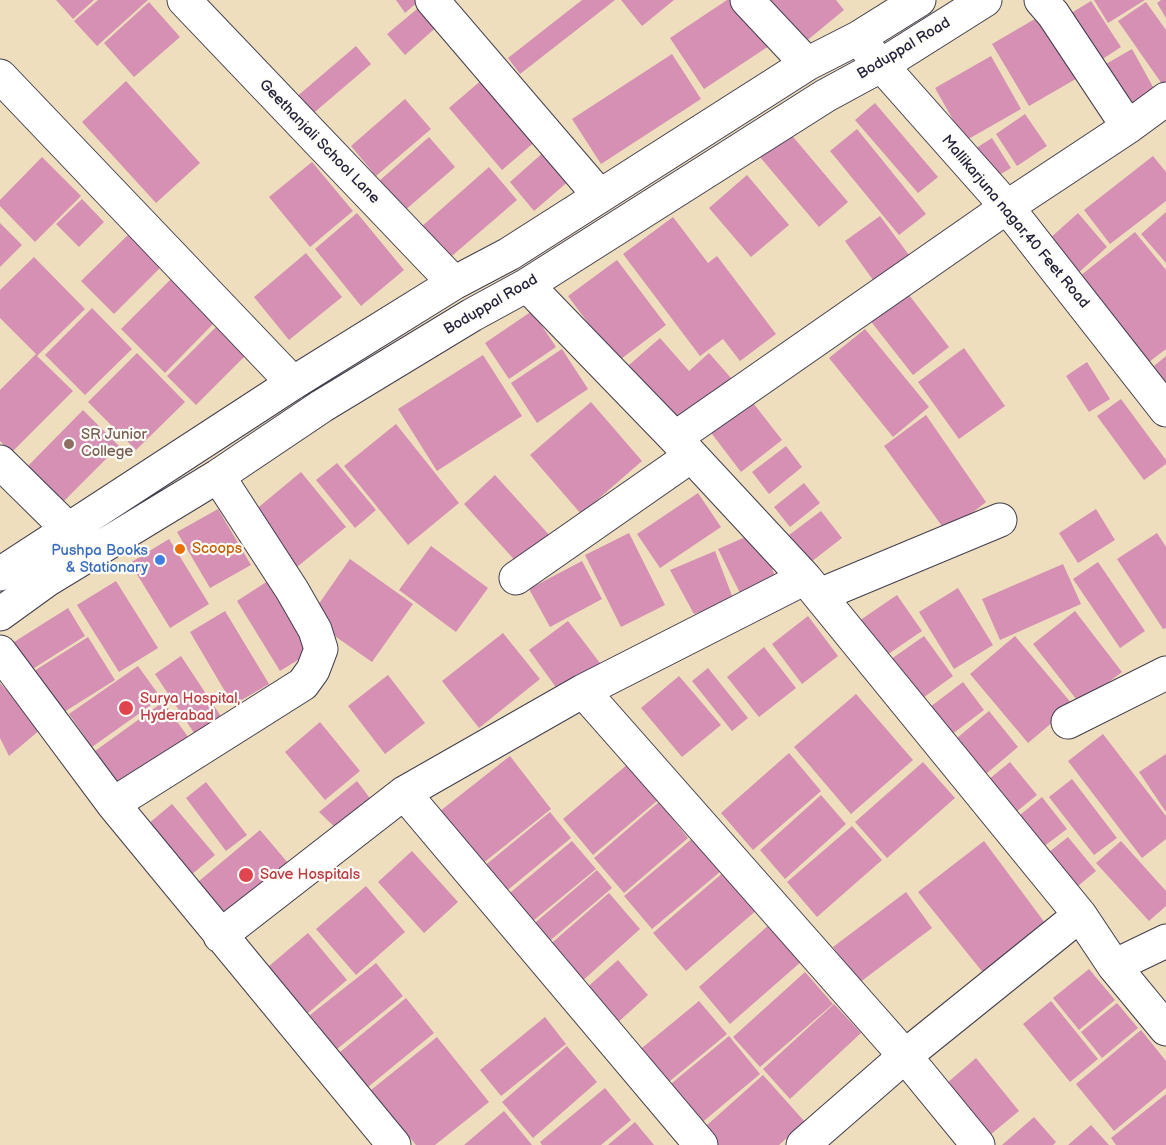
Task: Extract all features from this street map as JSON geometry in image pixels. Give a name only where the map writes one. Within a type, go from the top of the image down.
[{"type":"street","name":"Geethanjali School Lane","points":[[184,0],[454,283]]},
{"type":"street","points":[[432,0],[599,195]]},
{"type":"street","points":[[747,0],[807,64]]},
{"type":"street","points":[[0,574],[293,383],[454,283],[509,254],[807,64],[858,38],[920,0]]},
{"type":"street","name":"Boduppal Road","points":[[0,614],[47,580],[218,476],[322,406],[472,315],[527,285],[825,96],[882,65],[985,0]]},
{"type":"street","points":[[1041,0],[1053,14],[1128,127]]},
{"type":"street","name":"Mallikarjuna nagar,40 Feet Road","points":[[858,38],[1006,207],[1166,410]]},
{"type":"street","points":[[0,76],[293,383]]},
{"type":"street","points":[[516,578],[683,447],[1006,207],[1128,127],[1166,99]]},
{"type":"street","points":[[527,285],[683,447],[812,586],[1080,915],[1114,966],[1166,1029]]},
{"type":"street","points":[[0,462],[68,529]]},
{"type":"street","points":[[113,804],[303,684],[313,670],[321,650],[315,630],[292,590],[218,476]]},
{"type":"street","points":[[220,936],[404,793],[584,691],[812,586],[1000,520]]},
{"type":"street","points":[[0,652],[113,804],[394,1145]]},
{"type":"street","points":[[1068,722],[1166,673]]},
{"type":"street","points":[[584,691],[905,1056],[978,1145]]},
{"type":"street","points":[[404,793],[701,1145]]},
{"type":"street","points":[[803,1145],[905,1056],[1080,915]]},
{"type":"street","points":[[1114,966],[1166,941]]},
{"type":"building","points":[[56,0],[94,0],[73,19]]},
{"type":"building","points":[[98,0],[148,0],[97,46],[74,21]]},
{"type":"building","points":[[396,0],[420,0],[405,13]]},
{"type":"building","points":[[582,0],[615,0],[520,74],[508,58]]},
{"type":"building","points":[[621,0],[674,0],[642,26]]},
{"type":"building","points":[[727,0],[742,0],[772,44],[704,89],[670,38]]},
{"type":"building","points":[[770,0],[836,0],[844,10],[804,43]]},
{"type":"building","points":[[1094,0],[1145,0],[1108,23]]},
{"type":"building","points":[[1166,0],[1166,18],[1157,3]]},
{"type":"building","points":[[1091,1],[1121,47],[1098,62],[1068,15]]},
{"type":"building","points":[[149,2],[180,37],[134,77],[104,43]]},
{"type":"building","points":[[1146,2],[1166,30],[1166,81],[1162,84],[1118,21]]},
{"type":"building","points":[[423,4],[440,24],[405,55],[387,34]]},
{"type":"building","points":[[1045,13],[1081,76],[1029,106],[992,44]]},
{"type":"building","points":[[356,46],[371,64],[309,117],[294,99]]},
{"type":"building","points":[[1132,49],[1157,94],[1125,113],[1099,68]]},
{"type":"building","points":[[672,54],[701,99],[601,164],[572,119]]},
{"type":"building","points":[[991,56],[1021,109],[965,141],[935,88]]},
{"type":"building","points":[[484,78],[537,140],[502,170],[449,108]]},
{"type":"building","points":[[126,81],[200,163],[156,203],[82,122]]},
{"type":"building","points":[[405,99],[431,129],[376,176],[351,146]]},
{"type":"building","points":[[875,103],[938,177],[918,193],[855,120]]},
{"type":"building","points":[[1025,114],[1047,146],[1017,166],[996,134]]},
{"type":"building","points":[[857,129],[926,214],[899,235],[830,151]]},
{"type":"building","points":[[789,132],[848,202],[819,227],[760,157]]},
{"type":"building","points":[[429,137],[455,167],[403,212],[378,182]]},
{"type":"building","points":[[992,138],[1011,168],[991,180],[973,150]]},
{"type":"building","points":[[546,150],[571,179],[534,211],[510,182]]},
{"type":"building","points":[[1153,156],[1166,172],[1166,201],[1110,244],[1084,210]]},
{"type":"building","points":[[42,157],[81,196],[35,242],[0,206],[0,200]]},
{"type":"building","points":[[312,162],[353,211],[310,247],[269,197]]},
{"type":"building","points":[[489,167],[517,200],[439,267],[412,235]]},
{"type":"building","points":[[747,175],[789,225],[751,257],[709,208]]},
{"type":"building","points":[[82,199],[104,222],[79,247],[56,224]]},
{"type":"building","points":[[1166,212],[1166,263],[1141,234]]},
{"type":"building","points":[[357,213],[404,270],[361,306],[315,249]]},
{"type":"building","points":[[1078,213],[1107,247],[1076,275],[1047,241]]},
{"type":"building","points":[[880,216],[909,255],[873,280],[845,241]]},
{"type":"building","points":[[673,217],[708,263],[717,256],[776,334],[740,361],[723,339],[700,356],[623,254]]},
{"type":"building","points":[[0,223],[22,245],[0,267]]},
{"type":"building","points":[[132,231],[164,264],[114,314],[81,281]]},
{"type":"building","points":[[1135,232],[1166,270],[1166,349],[1149,362],[1080,276]]},
{"type":"building","points":[[306,253],[342,297],[289,340],[254,297]]},
{"type":"building","points":[[34,257],[85,309],[37,356],[73,391],[11,453],[0,441],[0,390],[36,354],[0,318],[0,290]]},
{"type":"building","points":[[617,260],[666,325],[617,362],[568,296]]},
{"type":"building","points":[[171,279],[214,323],[165,373],[121,329]]},
{"type":"building","points":[[906,291],[949,347],[913,375],[869,319]]},
{"type":"building","points":[[92,308],[132,349],[85,395],[45,355]]},
{"type":"building","points":[[532,311],[556,347],[509,379],[485,343]]},
{"type":"building","points":[[216,327],[245,356],[196,405],[167,376]]},
{"type":"building","points":[[865,329],[929,407],[893,437],[829,358]]},
{"type":"building","points":[[660,338],[689,371],[709,353],[731,378],[671,430],[621,372]]},
{"type":"building","points":[[964,348],[1005,406],[959,439],[918,382]]},
{"type":"building","points":[[562,349],[588,389],[537,423],[511,383]]},
{"type":"building","points":[[137,353],[185,402],[136,450],[88,402]]},
{"type":"building","points":[[483,355],[522,416],[437,471],[398,409]]},
{"type":"building","points":[[1166,356],[1166,382],[1154,366]]},
{"type":"building","points":[[1087,362],[1110,399],[1089,412],[1066,376]]},
{"type":"building","points":[[750,399],[782,440],[741,472],[709,430]]},
{"type":"building","points":[[1121,399],[1166,460],[1166,464],[1144,480],[1097,416]]},
{"type":"building","points":[[591,402],[642,461],[581,514],[530,455]]},
{"type":"building","points":[[83,410],[119,446],[60,505],[25,469]]},
{"type":"building","points":[[926,415],[986,502],[947,533],[884,446]]},
{"type":"building","points":[[396,424],[459,503],[408,545],[344,466]]},
{"type":"building","points":[[786,446],[802,467],[769,494],[752,472]]},
{"type":"building","points":[[337,463],[376,510],[355,528],[316,480]]},
{"type":"building","points":[[301,472],[346,527],[292,571],[248,516]]},
{"type":"building","points":[[495,475],[551,537],[520,566],[464,504]]},
{"type":"building","points":[[804,483],[820,503],[790,527],[774,507]]},
{"type":"building","points":[[698,493],[721,527],[660,568],[637,534]]},
{"type":"building","points":[[218,509],[251,565],[210,588],[177,532]]},
{"type":"building","points":[[1096,509],[1115,540],[1078,563],[1059,533]]},
{"type":"building","points":[[821,511],[842,538],[811,562],[789,535]]},
{"type":"building","points":[[757,532],[777,581],[743,599],[718,549]]},
{"type":"building","points":[[629,533],[665,605],[621,627],[585,555]]},
{"type":"building","points":[[1157,533],[1166,547],[1166,628],[1163,629],[1117,559]]},
{"type":"building","points":[[169,539],[209,604],[170,628],[130,563]]},
{"type":"building","points":[[431,546],[488,588],[456,632],[399,590]]},
{"type":"building","points":[[715,551],[734,601],[694,614],[670,570]]},
{"type":"building","points":[[350,559],[413,604],[372,662],[309,618]]},
{"type":"building","points":[[582,561],[602,599],[550,627],[529,589]]},
{"type":"building","points":[[1098,562],[1145,631],[1120,648],[1073,579]]},
{"type":"building","points":[[1063,564],[1081,604],[1000,640],[982,599]]},
{"type":"building","points":[[271,579],[314,650],[280,671],[237,601]]},
{"type":"building","points":[[116,581],[158,648],[119,672],[77,605]]},
{"type":"building","points":[[958,588],[993,645],[954,669],[919,612]]},
{"type":"building","points":[[897,595],[922,631],[881,659],[856,623]]},
{"type":"building","points":[[68,608],[85,636],[31,670],[14,642]]},
{"type":"building","points":[[225,611],[269,684],[233,705],[190,632]]},
{"type":"building","points":[[1075,611],[1122,672],[1080,704],[1033,644]]},
{"type":"building","points":[[808,616],[838,656],[802,684],[772,644]]},
{"type":"building","points":[[568,621],[603,667],[563,697],[529,650]]},
{"type":"building","points":[[503,633],[540,679],[479,728],[442,681]]},
{"type":"building","points":[[924,636],[953,676],[916,703],[887,662]]},
{"type":"building","points":[[1015,636],[1073,705],[1028,743],[970,674]]},
{"type":"building","points":[[88,637],[115,680],[61,714],[34,671]]},
{"type":"building","points":[[764,647],[796,688],[759,717],[727,677]]},
{"type":"building","points":[[181,656],[228,727],[202,745],[155,674]]},
{"type":"building","points":[[138,666],[161,698],[92,747],[69,714]]},
{"type":"building","points":[[708,668],[748,718],[732,731],[692,681]]},
{"type":"building","points":[[388,675],[425,723],[385,754],[348,706]]},
{"type":"building","points":[[679,676],[721,725],[682,757],[641,708]]},
{"type":"building","points":[[963,682],[984,710],[947,738],[926,710]]},
{"type":"building","points":[[0,683],[41,729],[9,756],[0,738]]},
{"type":"building","points":[[856,694],[913,760],[851,814],[794,747]]},
{"type":"building","points":[[163,702],[191,741],[123,790],[95,751]]},
{"type":"building","points":[[989,711],[1018,747],[980,779],[950,744]]},
{"type":"building","points":[[320,722],[360,771],[325,800],[285,752]]},
{"type":"building","points":[[1103,734],[1166,816],[1166,839],[1142,858],[1068,761]]},
{"type":"building","points":[[789,753],[821,791],[753,850],[721,813]]},
{"type":"building","points":[[1166,754],[1166,812],[1139,772]]},
{"type":"building","points":[[510,756],[551,809],[472,872],[430,819]]},
{"type":"building","points":[[923,762],[955,798],[887,858],[855,822]]},
{"type":"building","points":[[1010,762],[1037,795],[1010,817],[983,784]]},
{"type":"building","points":[[628,764],[658,800],[593,855],[563,819]]},
{"type":"building","points":[[1072,779],[1117,838],[1094,855],[1049,797]]},
{"type":"building","points":[[357,781],[378,809],[343,835],[319,812]]},
{"type":"building","points":[[206,782],[247,835],[226,851],[186,798]]},
{"type":"building","points":[[821,795],[846,824],[785,879],[760,850]]},
{"type":"building","points":[[1042,797],[1067,829],[1039,850],[1015,819]]},
{"type":"building","points":[[659,802],[688,838],[624,893],[594,858]]},
{"type":"building","points":[[172,804],[215,855],[185,880],[142,829]]},
{"type":"building","points":[[550,812],[571,838],[498,898],[477,872]]},
{"type":"building","points":[[852,826],[882,860],[817,917],[787,882]]},
{"type":"building","points":[[260,830],[294,870],[226,927],[192,887]]},
{"type":"building","points":[[1068,837],[1096,871],[1072,891],[1044,856]]},
{"type":"building","points":[[693,838],[721,871],[652,929],[624,896]]},
{"type":"building","points":[[572,841],[596,869],[528,925],[505,897]]},
{"type":"building","points":[[984,841],[1051,931],[989,980],[918,892]]},
{"type":"building","points":[[1121,841],[1166,891],[1166,906],[1149,921],[1096,863]]},
{"type":"building","points":[[412,851],[458,902],[424,933],[378,882]]},
{"type":"building","points":[[597,870],[612,888],[545,945],[530,927]]},
{"type":"building","points":[[725,871],[758,909],[686,971],[653,933]]},
{"type":"building","points":[[366,886],[405,932],[356,975],[316,929]]},
{"type":"building","points":[[906,892],[932,928],[859,983],[833,947]]},
{"type":"building","points":[[609,893],[640,929],[579,984],[546,948]]},
{"type":"building","points":[[770,924],[802,961],[730,1024],[699,987]]},
{"type":"building","points":[[308,933],[347,980],[308,1013],[268,967]]},
{"type":"building","points":[[618,960],[648,995],[615,1025],[584,990]]},
{"type":"building","points":[[376,963],[403,996],[337,1049],[310,1015]]},
{"type":"building","points":[[1089,969],[1115,1000],[1079,1030],[1053,998]]},
{"type":"building","points":[[805,972],[833,1004],[760,1067],[733,1037]]},
{"type":"building","points":[[406,998],[434,1033],[368,1087],[340,1052]]},
{"type":"building","points":[[699,1001],[727,1034],[659,1090],[631,1057]]},
{"type":"building","points":[[1051,1001],[1098,1059],[1070,1082],[1023,1024]]},
{"type":"building","points":[[1117,1003],[1138,1028],[1102,1058],[1081,1032]]},
{"type":"building","points":[[834,1004],[861,1033],[790,1099],[763,1069]]},
{"type":"building","points":[[545,1017],[566,1044],[501,1096],[480,1070]]},
{"type":"building","points":[[1141,1030],[1166,1061],[1166,1088],[1114,1131],[1076,1084]]},
{"type":"building","points":[[729,1036],[760,1074],[693,1130],[661,1092]]},
{"type":"building","points":[[437,1037],[489,1102],[435,1145],[416,1145],[371,1090]]},
{"type":"building","points":[[567,1046],[597,1082],[533,1138],[502,1102]]},
{"type":"building","points":[[976,1058],[1019,1111],[990,1135],[947,1083]]},
{"type":"building","points":[[763,1075],[805,1122],[779,1145],[706,1145],[697,1134]]},
{"type":"building","points":[[605,1088],[631,1120],[601,1145],[542,1145],[540,1142]]},
{"type":"building","points":[[1166,1094],[1166,1145],[1116,1145],[1111,1138]]},
{"type":"building","points":[[504,1111],[532,1145],[464,1145]]},
{"type":"building","points":[[1034,1117],[1056,1142],[1053,1145],[1002,1145]]},
{"type":"building","points":[[635,1122],[654,1145],[608,1145]]},
{"type":"building","points":[[1091,1125],[1109,1145],[1068,1145]]},
{"type":"place","name":"SR Junior College","points":[[69,444]]},
{"type":"place","name":"Scoops","points":[[180,549]]},
{"type":"place","name":"Pushpa Books & Stationary","points":[[160,560]]},
{"type":"place","name":"Surya Hospital, Hyderabad","points":[[126,708]]},
{"type":"place","name":"Save Hospitals","points":[[246,875]]}]
